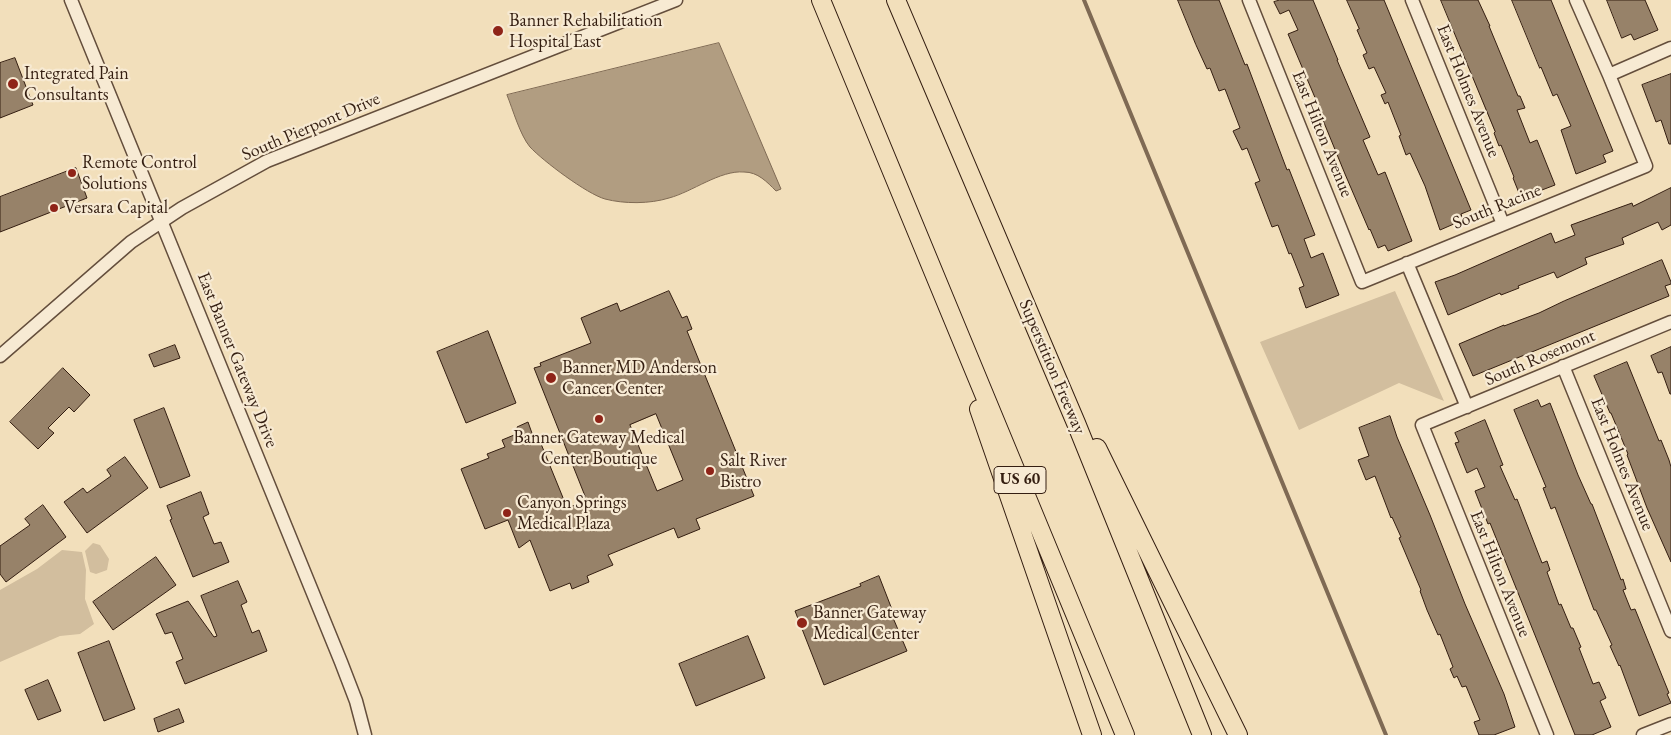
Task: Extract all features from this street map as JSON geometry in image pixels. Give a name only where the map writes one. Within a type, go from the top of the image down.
[{"type":"highway","name":"US 60","points":[[822,0],[1125,735]]},
{"type":"highway","name":"Superstition Freeway","points":[[896,0],[1076,423],[1202,735]]},
{"type":"highway","points":[[914,225],[1092,735]]},
{"type":"highway","points":[[1076,423],[1095,445],[1238,735]]},
{"type":"street","name":"East Banner Gateway Drive","points":[[71,0],[337,653],[356,701],[365,735]]},
{"type":"street","name":"South Pierpont Drive","points":[[0,356],[121,250],[182,208],[259,166],[299,148],[676,0]]},
{"type":"street","name":"East Hilton Avenue","points":[[1249,0],[1362,282]]},
{"type":"street","name":"East Holmes Avenue","points":[[1412,0],[1503,224]]},
{"type":"street","points":[[1576,0],[1609,75],[1671,48]]},
{"type":"street","name":"South Racine","points":[[1362,282],[1646,166],[1609,75]]},
{"type":"street","points":[[1407,263],[1467,407]]},
{"type":"street","name":"South Rosemont","points":[[1422,425],[1671,322]]},
{"type":"street","name":"East Holmes Avenue","points":[[1564,366],[1671,631]]},
{"type":"street","name":"East Hilton Avenue","points":[[1422,425],[1547,735]]},
{"type":"street","points":[[1643,735],[1671,724]]},
{"type":"shaded area","points":[[719,43],[781,189],[776,191],[762,178],[749,172],[735,172],[725,174],[662,200],[637,203],[605,199],[588,191],[566,176],[530,147],[520,129],[507,95]]},
{"type":"shaded area","points":[[1395,291],[1444,401],[1399,383],[1299,430],[1260,342]]},
{"type":"shaded area","points":[[93,543],[100,545],[109,559],[107,570],[96,574],[90,572],[85,551]]},
{"type":"shaded area","points":[[62,550],[82,552],[86,570],[85,599],[94,624],[80,634],[60,636],[0,662],[0,590],[37,569]]},
{"type":"building","points":[[1178,0],[1219,0],[1245,65],[1247,64],[1287,170],[1289,169],[1315,235],[1304,239],[1311,258],[1323,253],[1339,295],[1306,308],[1299,288],[1304,286],[1291,253],[1289,254],[1278,225],[1272,227],[1255,183],[1260,181],[1247,148],[1242,150],[1233,131],[1240,128],[1225,89],[1219,91],[1210,68],[1207,69]]},
{"type":"building","points":[[1280,0],[1313,0],[1370,137],[1363,140],[1378,175],[1385,172],[1412,241],[1388,251],[1385,245],[1378,248],[1345,174],[1288,34],[1298,30],[1289,10],[1280,14],[1274,2]]},
{"type":"building","points":[[1347,0],[1384,0],[1471,210],[1461,214],[1463,220],[1440,230],[1425,186],[1410,153],[1406,155],[1399,136],[1401,135],[1388,102],[1385,104],[1381,95],[1386,93],[1374,67],[1369,69],[1363,55],[1367,53]]},
{"type":"building","points":[[1441,0],[1478,0],[1518,96],[1520,96],[1525,108],[1517,110],[1530,143],[1537,140],[1555,185],[1521,198]]},
{"type":"building","points":[[1512,0],[1551,0],[1613,151],[1603,155],[1606,162],[1576,174],[1561,130],[1571,126],[1557,94],[1553,96]]},
{"type":"building","points":[[1607,0],[1645,0],[1658,30],[1634,40],[1631,34],[1622,38]]},
{"type":"building","name":"Integrated Pain Consultants","points":[[15,58],[33,105],[0,118],[0,63]]},
{"type":"building","points":[[1671,74],[1671,144],[1669,144],[1661,120],[1656,122],[1642,85]]},
{"type":"building","points":[[76,168],[87,198],[0,232],[0,197]]},
{"type":"building","points":[[1671,188],[1671,225],[1662,230],[1658,222],[1622,238],[1624,244],[1585,258],[1587,264],[1557,278],[1554,272],[1518,286],[1519,288],[1501,295],[1500,293],[1448,315],[1435,282],[1551,233],[1555,243],[1575,235],[1571,225],[1632,203],[1633,206]]},
{"type":"building","points":[[1662,260],[1671,282],[1671,284],[1665,286],[1669,296],[1473,376],[1459,344],[1539,313]]},
{"type":"building","name":"Banner Gateway Medical Center Boutique","points":[[669,291],[682,318],[687,316],[692,329],[687,331],[754,496],[696,519],[700,529],[678,538],[674,528],[608,555],[613,565],[587,576],[589,582],[572,589],[570,583],[550,591],[530,540],[519,548],[508,520],[485,529],[461,469],[489,458],[487,454],[505,447],[502,440],[519,433],[517,427],[528,422],[533,436],[537,434],[568,510],[585,496],[534,368],[541,366],[540,363],[591,343],[581,318],[617,303],[620,311]],"holes":[[[656,414],[683,480],[657,491],[630,425]]]},
{"type":"building","points":[[488,331],[516,403],[466,423],[437,352]]},
{"type":"building","points":[[175,345],[180,358],[154,367],[149,355]]},
{"type":"building","points":[[1671,347],[1670,394],[1662,372],[1658,373],[1651,356]]},
{"type":"building","points":[[1627,362],[1671,467],[1671,562],[1647,508],[1628,454],[1594,376]]},
{"type":"building","points":[[63,368],[90,395],[74,412],[69,407],[48,428],[54,433],[38,449],[10,422]]},
{"type":"building","points":[[1538,400],[1541,407],[1550,403],[1621,580],[1623,579],[1626,589],[1623,590],[1631,610],[1635,609],[1669,693],[1667,694],[1671,703],[1639,716],[1620,665],[1610,646],[1612,645],[1596,610],[1594,610],[1555,507],[1551,509],[1543,488],[1546,487],[1514,410]]},
{"type":"building","points":[[164,408],[190,476],[160,488],[134,420]]},
{"type":"building","points":[[1390,416],[1465,604],[1504,694],[1515,727],[1494,735],[1479,735],[1474,722],[1480,720],[1466,686],[1462,687],[1457,676],[1454,678],[1450,669],[1453,667],[1440,634],[1438,635],[1427,610],[1421,590],[1399,538],[1401,537],[1391,518],[1375,476],[1366,480],[1358,460],[1369,456],[1359,428]]},
{"type":"building","points":[[1485,420],[1503,465],[1500,466],[1515,500],[1517,499],[1542,563],[1547,561],[1550,570],[1547,572],[1559,605],[1561,604],[1571,628],[1573,628],[1593,684],[1599,682],[1606,698],[1600,701],[1611,727],[1592,735],[1575,735],[1490,523],[1488,524],[1475,491],[1485,487],[1477,468],[1467,473],[1455,443],[1459,442],[1455,433]]},
{"type":"building","points":[[125,457],[148,488],[87,533],[64,502],[83,488],[87,493],[111,476],[107,470]]},
{"type":"building","points":[[201,492],[209,514],[203,517],[214,544],[221,542],[229,562],[193,577],[170,520],[172,519],[167,506]]},
{"type":"building","points":[[43,505],[66,537],[6,582],[0,574],[0,546],[30,525],[25,519]]},
{"type":"building","points":[[156,557],[176,585],[113,630],[93,602]]},
{"type":"building","points":[[879,576],[893,612],[891,613],[907,651],[824,685],[795,611],[861,586],[860,584]]},
{"type":"building","points":[[238,581],[247,602],[241,605],[252,633],[259,630],[267,651],[185,684],[176,662],[183,659],[172,632],[165,634],[156,614],[188,601],[214,637],[217,636],[201,596]]},
{"type":"building","points":[[748,636],[765,678],[696,706],[679,664]]},
{"type":"building","points":[[109,641],[135,709],[104,721],[78,653]]},
{"type":"building","points":[[48,680],[61,711],[38,720],[25,690]]},
{"type":"building","points":[[179,709],[184,722],[158,732],[154,719]]},
{"type":"waterway","points":[[1084,0],[1386,735]]},
{"type":"place","name":"Banner Rehabilitation Hospital East","points":[[498,31]]},
{"type":"place","name":"Integrated Pain Consultants","points":[[13,84]]},
{"type":"place","name":"Remote Control Solutions","points":[[72,173]]},
{"type":"place","name":"Versara Capital","points":[[54,208]]},
{"type":"place","name":"Banner MD Anderson Cancer Center","points":[[551,378]]},
{"type":"place","name":"Banner Gateway Medical Center Boutique","points":[[599,419]]},
{"type":"place","name":"Salt River Bistro","points":[[710,471]]},
{"type":"place","name":"Canyon Springs Medical Plaza","points":[[507,513]]},
{"type":"place","name":"Banner Gateway Medical Center","points":[[802,623]]}]
